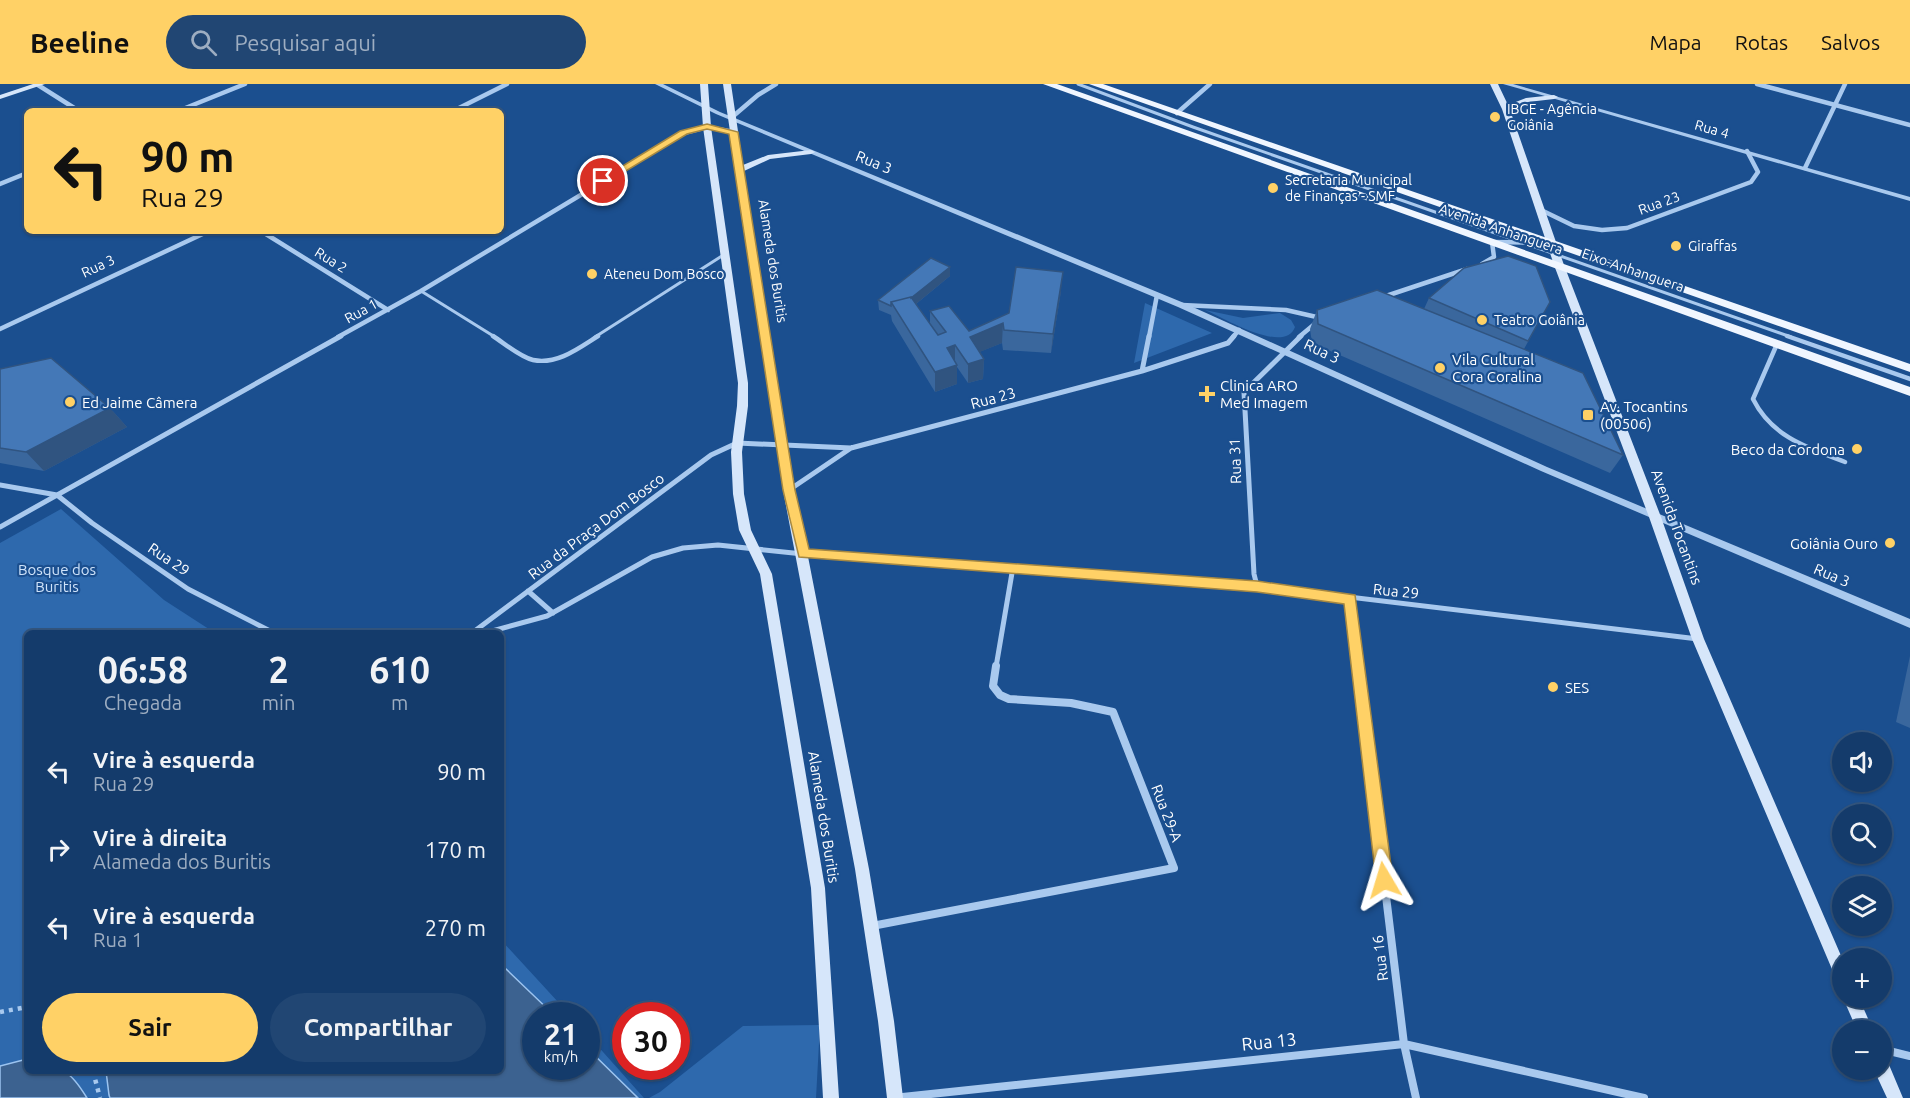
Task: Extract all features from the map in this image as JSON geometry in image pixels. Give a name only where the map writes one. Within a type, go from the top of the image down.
[{"type":"main road","name":"Alameda dos Buritis","points":[[704,84],[707,127],[744,395],[737,443],[743,522],[766,574],[818,888],[831,1098]]},
{"type":"main road","name":"Alameda dos Buritis","points":[[727,84],[789,490],[872,926],[894,1098]]},
{"type":"main road","name":"Avenida Anhanguera","points":[[1048,84],[1492,242],[1556,254],[1910,368]]},
{"type":"main road","name":"Avenida Anhanguera","points":[[1094,84],[1556,254],[1777,344],[1910,392]]},
{"type":"main road","name":"Avenida Tocantins","points":[[1494,84],[1506,109],[1540,210],[1655,517],[1698,639],[1832,953]]},
{"type":"main road","points":[[0,97],[40,85]]},
{"type":"main road","points":[[1506,109],[1526,100],[1554,97]]},
{"type":"main road","points":[[740,170],[768,157],[811,152]]},
{"type":"main road","points":[[1887,1080],[1895,1098]]},
{"type":"street","points":[[185,108],[245,84]]},
{"type":"street","points":[[459,108],[507,84]]},
{"type":"street","name":"Rua 3","points":[[658,84],[706,108],[1239,330],[1544,469],[1910,624]]},
{"type":"street","points":[[731,118],[758,95],[776,84]]},
{"type":"street","points":[[1178,113],[1210,84]]},
{"type":"street","name":"Rua 4","points":[[1506,84],[1910,199]]},
{"type":"street","points":[[1757,84],[1910,125]]},
{"type":"street","points":[[1805,168],[1845,84]]},
{"type":"street","points":[[40,85],[74,108]]},
{"type":"street","name":"Rua 1","points":[[0,527],[421,291],[684,133],[707,127],[734,132]]},
{"type":"street","name":"Rua 23","points":[[1540,210],[1574,226],[1602,230],[1627,228],[1751,182],[1758,172],[1747,151]]},
{"type":"street","points":[[0,184],[24,174]]},
{"type":"street","name":"Rua 3","points":[[0,329],[203,234]]},
{"type":"street","name":"Rua 2","points":[[266,234],[388,310]]},
{"type":"street","points":[[1376,300],[1488,262],[1495,254],[1492,242],[1523,243],[1556,254]]},
{"type":"street","points":[[1142,372],[1157,295]]},
{"type":"street","points":[[1181,305],[1286,310],[1322,318]]},
{"type":"street","points":[[1284,350],[1322,318],[1333,314]]},
{"type":"street","name":"Rua 23","points":[[783,444],[851,448],[1142,372],[1228,343],[1239,330]]},
{"type":"street","name":"Rua 31","points":[[1257,586],[1254,574],[1247,478],[1244,393],[1284,350]]},
{"type":"street","points":[[737,443],[783,444]]},
{"type":"street","name":"Rua da Praça Dom Bosco","points":[[476,630],[711,455],[737,443]]},
{"type":"street","name":"Rua 23","points":[[789,490],[851,448]]},
{"type":"street","points":[[0,485],[57,495]]},
{"type":"street","name":"Rua 29","points":[[57,495],[92,523],[188,589],[268,630]]},
{"type":"street","points":[[494,630],[554,613],[629,566],[668,551],[703,547],[752,546],[803,554]]},
{"type":"street","name":"Rua 29","points":[[803,554],[1257,586],[1350,599],[1698,639]]},
{"type":"street","name":"Rua 29-A","points":[[872,926],[1174,868],[1113,712],[1071,703],[1009,699],[1000,695],[993,686],[1013,567]]},
{"type":"street","points":[[528,591],[554,613]]},
{"type":"street","name":"Rua 16","points":[[1350,599],[1404,1044],[1416,1098]]},
{"type":"street","name":"Rua 13","points":[[894,1098],[1404,1044],[1644,1098]]},
{"type":"street","points":[[1892,1052],[1910,1056]]},
{"type":"lane","name":"Eixo-Anhanguera","points":[[1078,84],[1910,378]]},
{"type":"lane","points":[[421,291],[532,360],[553,360],[574,351],[726,253]]},
{"type":"lane","points":[[1777,344],[1753,399],[1757,411],[1770,427],[1791,440],[1845,462]]},
{"type":"path","points":[[0,1012],[24,1008]]},
{"type":"path","points":[[94,1074],[100,1098]]},
{"type":"green space","points":[[1145,303],[1212,333],[1134,363]]},
{"type":"green space","points":[[1205,310],[1243,318],[1280,313],[1291,320],[1295,327],[1289,335],[1267,336]]},
{"type":"green space","name":"Bosque dos Buritis","points":[[61,509],[164,600],[210,630],[24,630],[24,1074],[504,1074],[504,943],[558,1002],[522,1002],[522,1080],[600,1080],[600,1049],[612,1062],[612,1080],[628,1080],[644,1098],[0,1098],[0,543]]},
{"type":"green space","points":[[820,1025],[816,1098],[649,1098],[675,1080],[690,1080],[690,1068],[743,1026]]},
{"type":"shaded area","points":[[504,969],[540,1002],[522,1002],[522,1080],[600,1080],[600,1061],[612,1073],[612,1080],[620,1080],[638,1098],[110,1098],[106,1074],[504,1074]]},
{"type":"shaded area","points":[[24,1060],[24,1074],[67,1074],[74,1079],[87,1098],[0,1098],[0,1066]]},
{"type":"building","name":"Teatro Goiânia","points":[[1508,256],[1536,266],[1550,302],[1528,341],[1429,298],[1464,268]]},
{"type":"building","points":[[931,258],[950,267],[911,298],[891,302],[891,306],[878,300]]},
{"type":"building","points":[[1016,267],[1063,272],[1053,334],[1004,330],[1003,323],[970,337],[984,359],[968,364],[955,345],[947,348],[957,365],[935,372],[891,302],[911,297],[938,335],[946,332],[930,311],[949,306],[969,331],[1009,313]]},
{"type":"building","points":[[1377,290],[1583,373],[1623,455],[1318,324],[1317,310]]},
{"type":"building","points":[[51,358],[110,408],[26,452],[0,448],[0,369]]},
{"type":"place","name":"IBGE - Agência Goiânia","points":[[1495,117]]},
{"type":"place","name":"Secretaria Municipal de Finanças - SMF","points":[[1273,188]]},
{"type":"place","name":"Giraffas","points":[[1676,246]]},
{"type":"place","name":"Ateneu Dom Bosco","points":[[592,274]]},
{"type":"place","name":"Teatro Goiânia","points":[[1482,320]]},
{"type":"place","name":"Vila Cultural Cora Coralina","points":[[1440,368]]},
{"type":"place","name":"Clinica ARO Med Imagem","points":[[1207,394]]},
{"type":"place","name":"Ed Jaime Câmera","points":[[70,402]]},
{"type":"place","name":"Av. Tocantins (00506)","points":[[1588,415]]},
{"type":"place","name":"Beco da Cordona","points":[[1857,449]]},
{"type":"place","name":"Goiânia Ouro","points":[[1890,543]]},
{"type":"place","name":"SES","points":[[1553,687]]},
{"type":"route","points":[[603,181],[684,133],[707,127],[734,132],[789,490],[803,554],[1257,586],[1350,599],[1384,880]]}]
